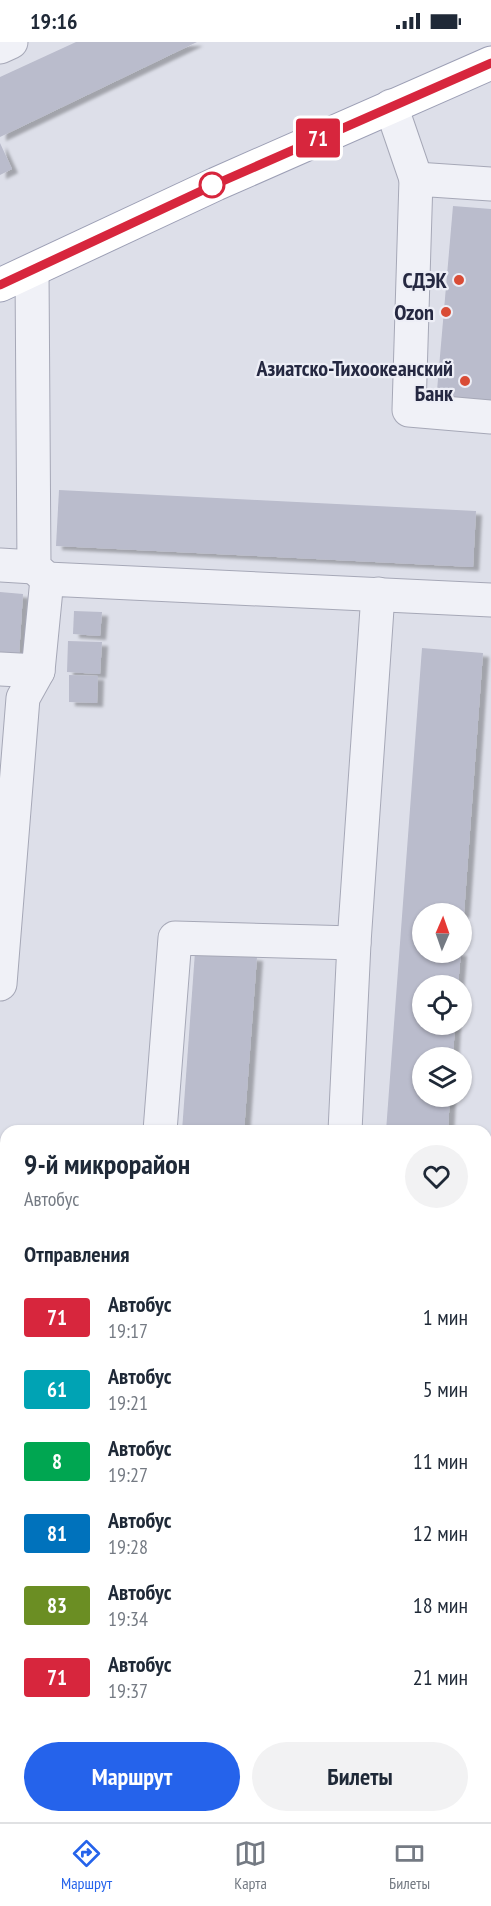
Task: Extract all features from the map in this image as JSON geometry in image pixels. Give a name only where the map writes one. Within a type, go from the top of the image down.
[{"type":"main road","points":[[0,285],[216,184],[491,63]]},
{"type":"lane","points":[[0,47],[11,42]]},
{"type":"lane","points":[[391,106],[416,179],[410,410],[491,417]]},
{"type":"lane","points":[[416,179],[491,184]]},
{"type":"lane","points":[[0,984],[23,698],[38,671],[41,573],[32,271]]},
{"type":"lane","points":[[0,565],[41,573],[491,600]]},
{"type":"lane","points":[[345,1125],[354,943],[378,594]]},
{"type":"lane","points":[[0,669],[38,671]]},
{"type":"lane","points":[[160,1125],[175,938],[354,943]]},
{"type":"building","points":[[76,42],[197,42],[0,137],[0,77]]},
{"type":"building","points":[[0,143],[12,169],[0,175]]},
{"type":"building","points":[[453,206],[491,209],[491,407],[436,402]]},
{"type":"building","points":[[59,490],[476,511],[473,567],[56,546]]},
{"type":"building","points":[[0,592],[23,594],[19,655],[0,654]]},
{"type":"building","points":[[74,611],[102,612],[100,636],[73,634]]},
{"type":"building","points":[[68,641],[102,642],[100,674],[67,672]]},
{"type":"building","points":[[422,648],[483,653],[465,903],[412,903],[412,963],[460,963],[459,975],[412,975],[412,1035],[454,1035],[454,1047],[412,1047],[412,1107],[449,1107],[448,1125],[386,1125]]},
{"type":"building","points":[[69,675],[98,676],[97,703],[69,702]]},
{"type":"building","points":[[195,952],[257,957],[244,1125],[182,1125]]},
{"type":"bus line","name":"71","points":[[0,285],[216,184],[491,63]]},
{"type":"place","name":"СДЭК","points":[[459,280]]},
{"type":"place","name":"Ozon","points":[[446,312]]},
{"type":"place","name":"Азиатско-Тихоокеанский Банк","points":[[465,381]]}]
